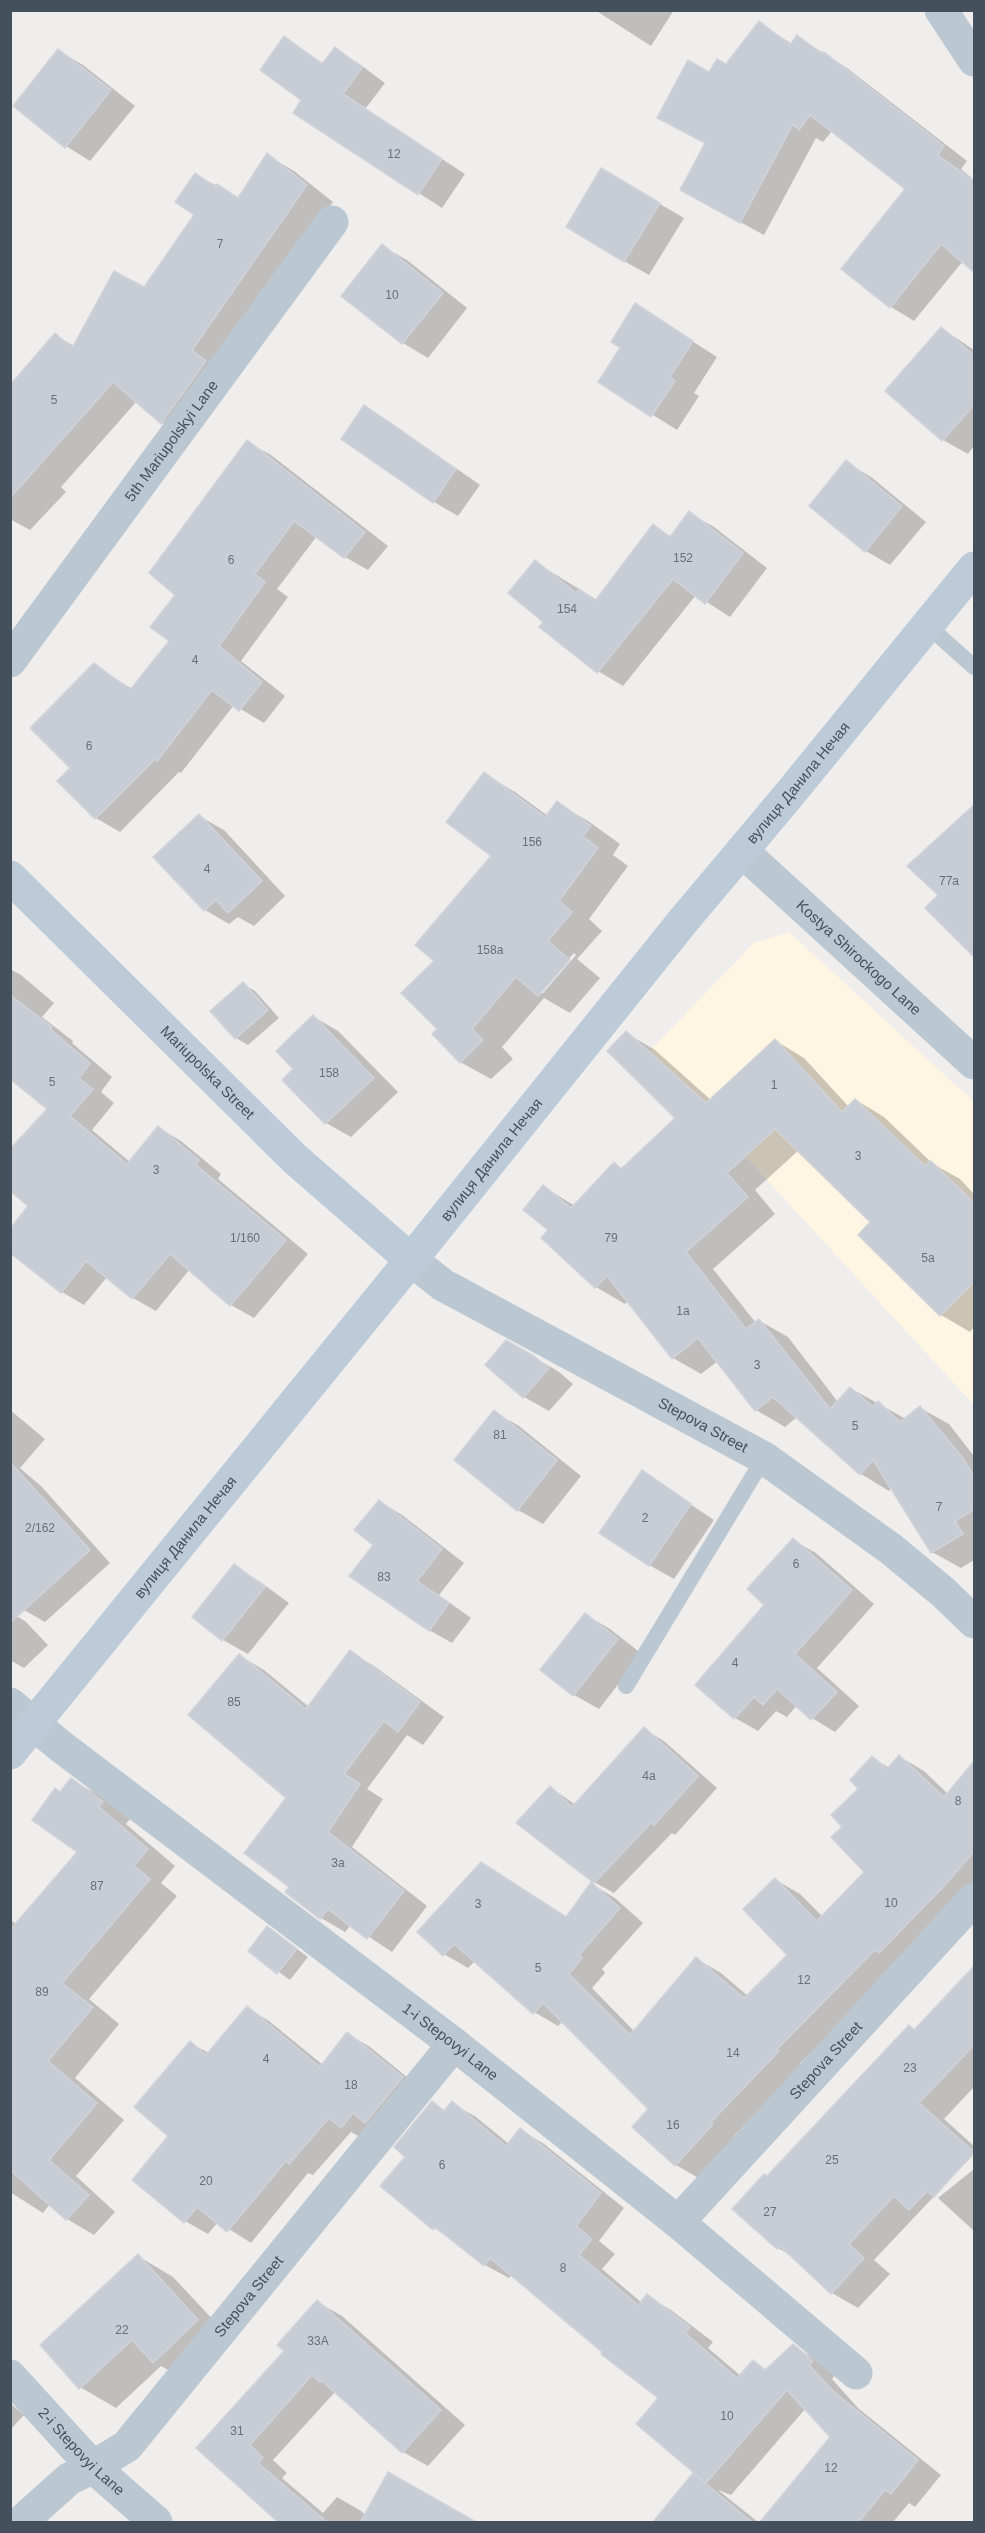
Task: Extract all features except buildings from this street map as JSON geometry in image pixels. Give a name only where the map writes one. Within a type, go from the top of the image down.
[{"type":"main road","name":"вулиця Данила Нечая","points":[[10,1753],[22,1714],[411,1260],[683,921],[975,568]]},
{"type":"main road","name":"Mariupolska Street","points":[[10,877],[295,1159],[411,1260]]},
{"type":"street","points":[[941,10],[975,60]]},
{"type":"street","name":"5th Mariupolskyi Lane","points":[[10,661],[332,222]]},
{"type":"street","name":"Kostya Shirockogo Lane","points":[[742,851],[975,1063]]},
{"type":"street","name":"Stepova Street","points":[[411,1260],[442,1285],[764,1458],[891,1549],[975,1622]]},
{"type":"street","name":"1-i Stepovyi Lane","points":[[22,1714],[454,2044],[678,2222],[856,2373]]},
{"type":"street","name":"Stepova Street","points":[[678,2222],[975,1899]]},
{"type":"street","name":"Stepova Street","points":[[21,2523],[69,2479],[127,2446],[454,2044]]},
{"type":"street","name":"2-i Stepovyi Lane","points":[[10,2376],[93,2467],[156,2523]]},
{"type":"lane","points":[[927,625],[975,668]]},
{"type":"lane","points":[[626,1686],[764,1458]]},
{"type":"shaded area","points":[[789,932],[974,1102],[974,1405],[746,1157],[664,1082],[637,1064],[754,943]]}]
